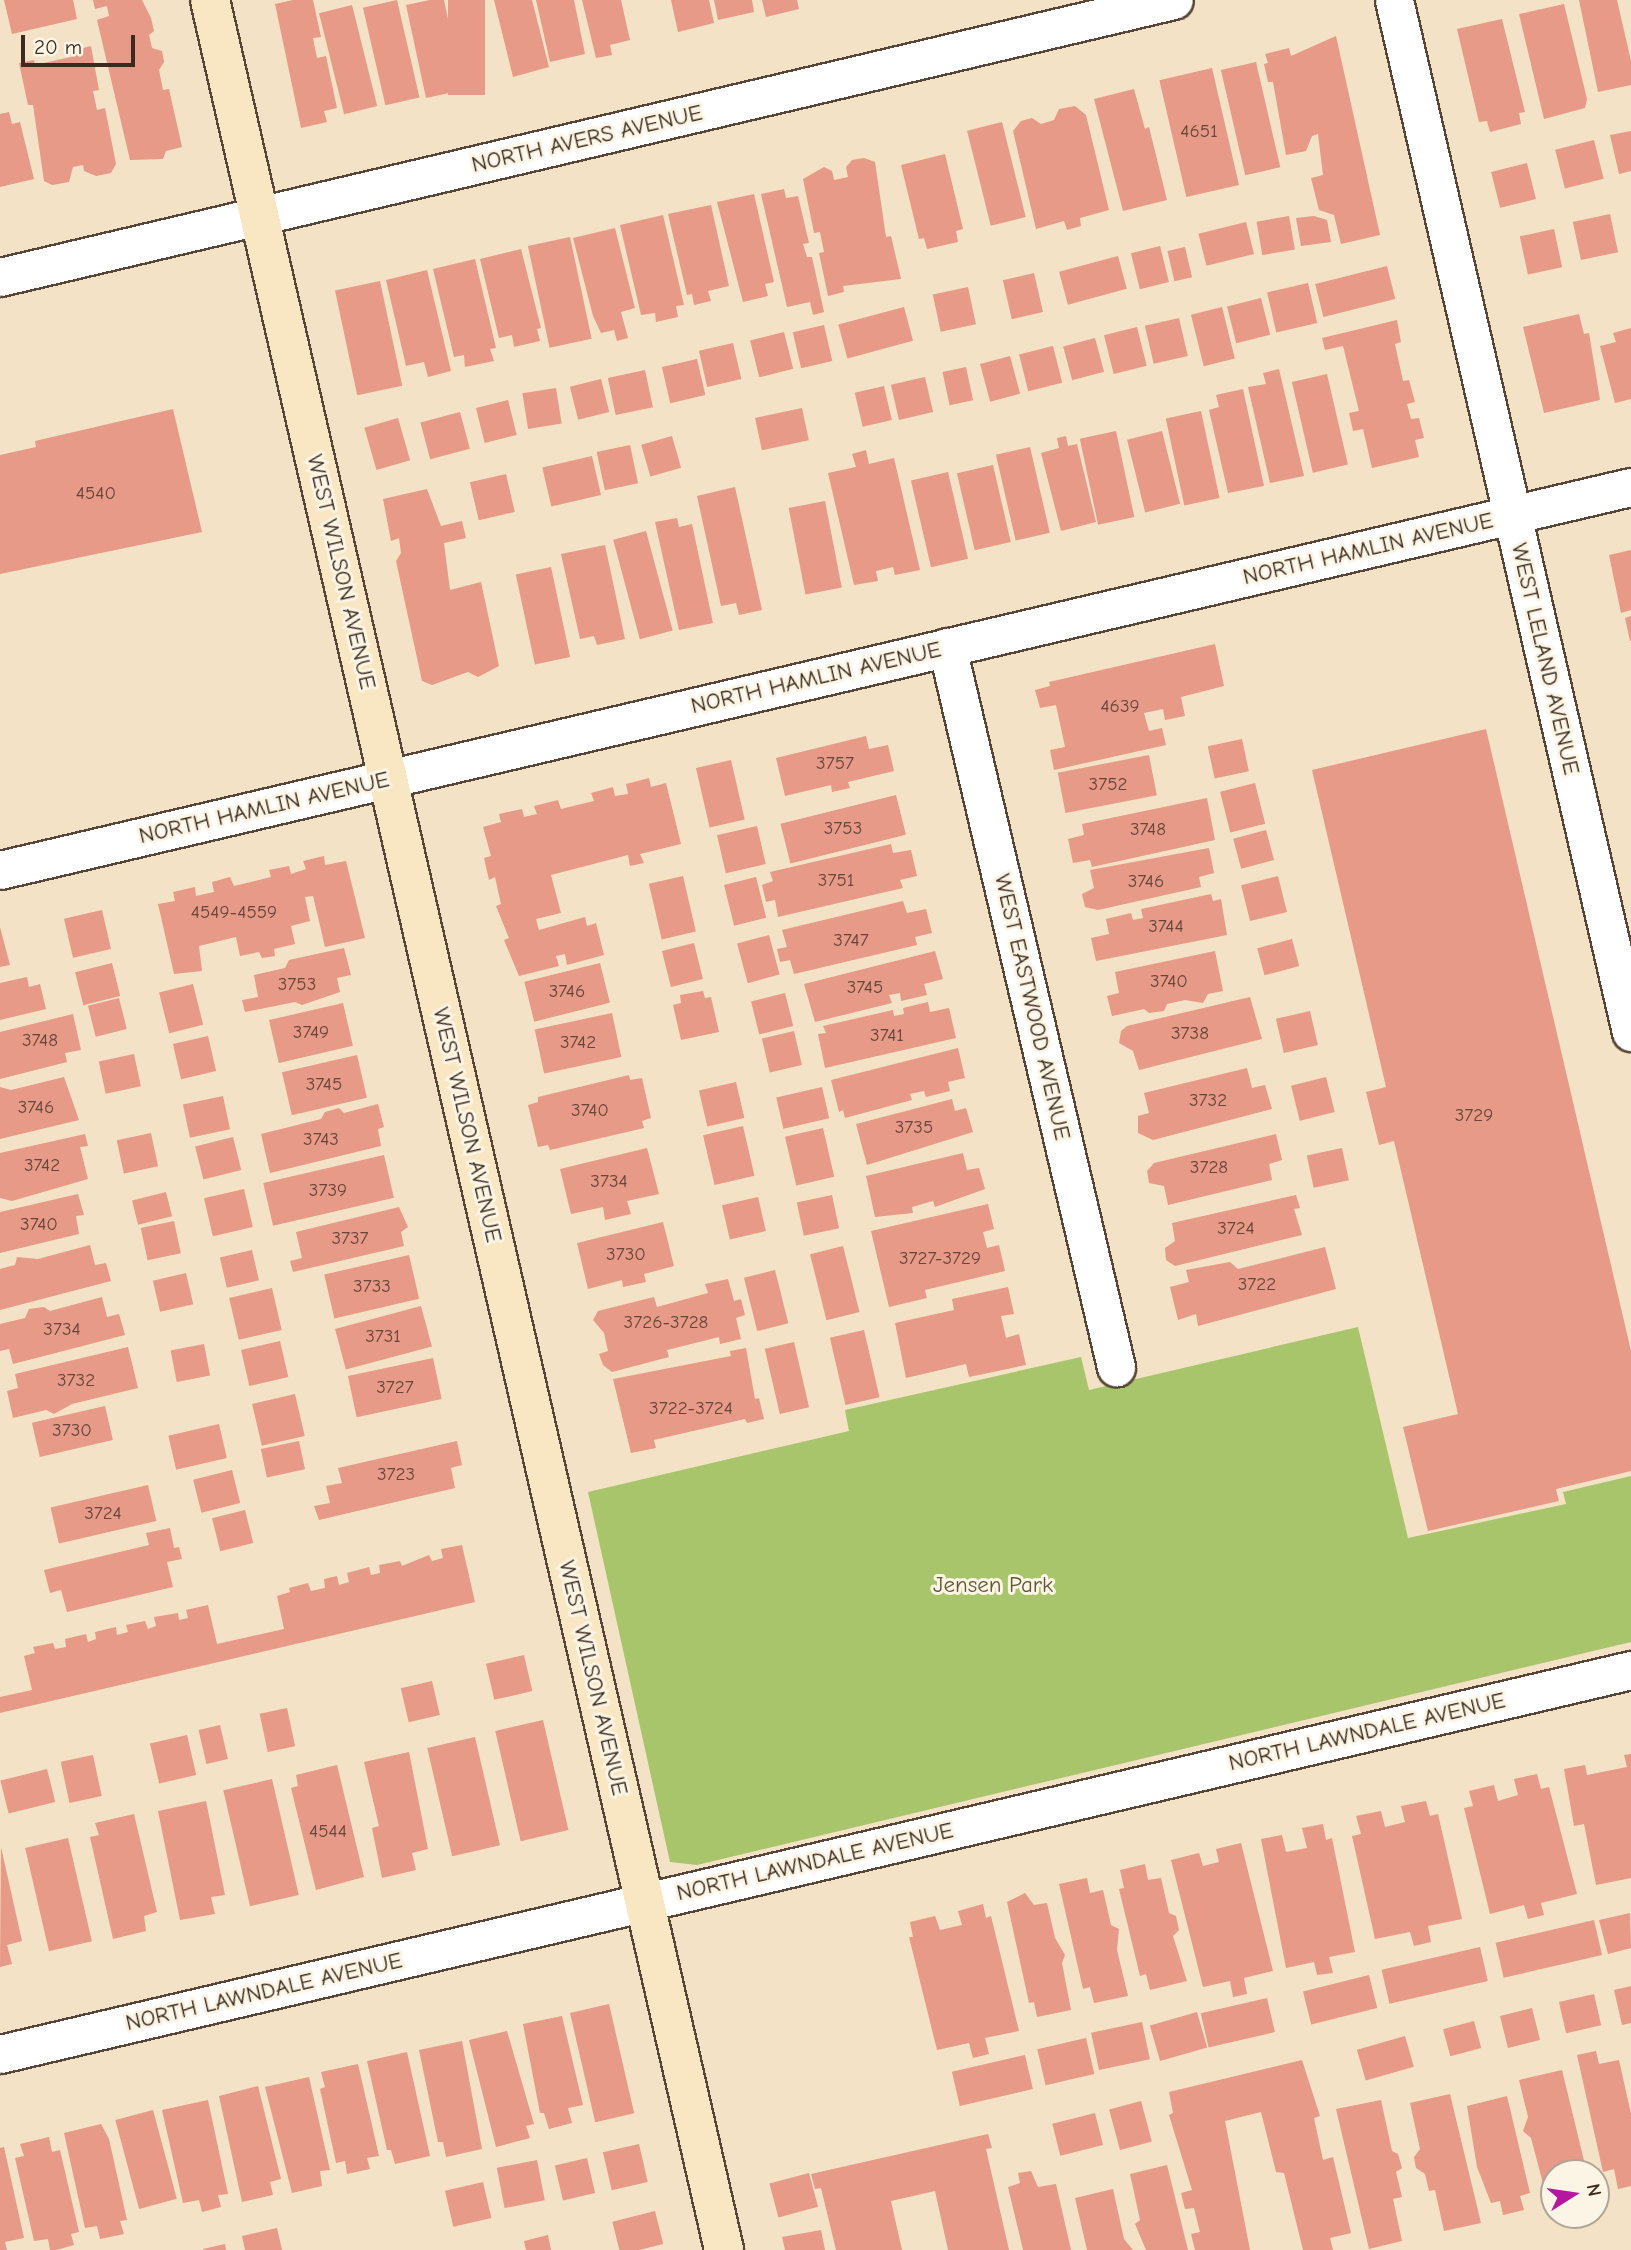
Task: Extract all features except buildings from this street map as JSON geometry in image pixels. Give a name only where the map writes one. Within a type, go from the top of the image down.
[{"type":"street","name":"WEST WILSON AVENUE","points":[[210,0],[724,2250]]},
{"type":"street","name":"NORTH AVERS AVENUE","points":[[0,277],[1174,0]]},
{"type":"street","name":"WEST LELAND AVENUE","points":[[1394,0],[1631,1032]]},
{"type":"street","name":"NORTH HAMLIN AVENUE","points":[[0,870],[1631,487]]},
{"type":"street","name":"WEST EASTWOOD AVENUE","points":[[947,648],[1116,1367]]},
{"type":"street","name":"NORTH LAWNDALE AVENUE","points":[[0,2054],[1631,1670]]},
{"type":"green space","name":"Jensen Park","points":[[1358,1327],[1408,1538],[1566,1504],[1563,1492],[1631,1476],[1631,1642],[697,1865],[670,1862],[588,1492],[849,1431],[845,1410],[1081,1357],[1089,1390]]}]
